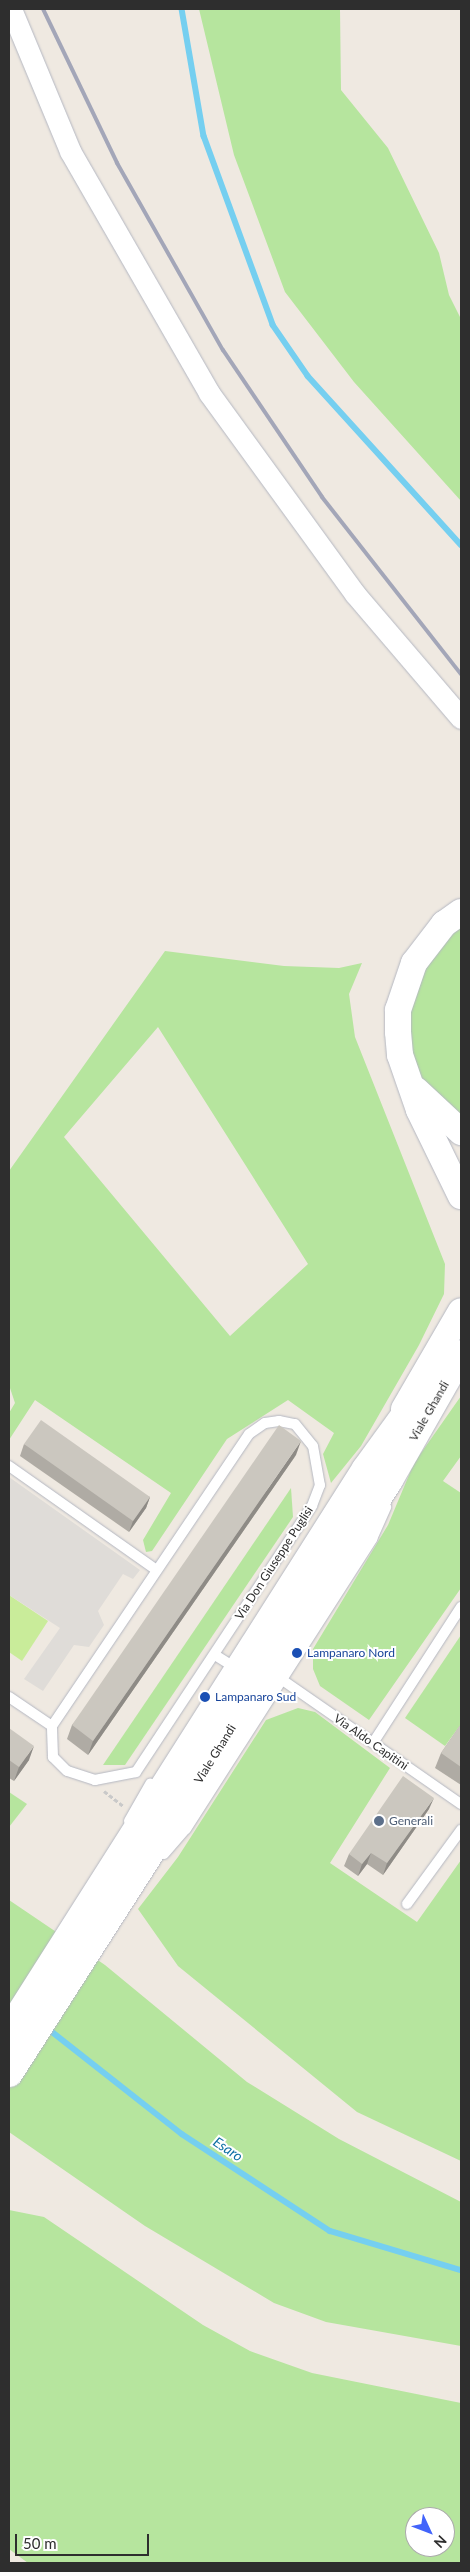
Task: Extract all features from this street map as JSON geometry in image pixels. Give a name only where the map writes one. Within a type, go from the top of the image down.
[{"type":"main road","name":"Viale Ghandi","points":[[9,2073],[118,1908],[461,1338]]},
{"type":"main road","name":"Viale Ghandi","points":[[9,2030],[108,1878],[378,1474],[461,1354]]},
{"type":"street","points":[[11,9],[70,151],[210,392],[355,594],[461,718]]},
{"type":"street","points":[[461,912],[430,941],[404,988],[398,1010],[399,1048],[412,1088],[461,1196]]},
{"type":"street","points":[[412,1088],[461,1132]]},
{"type":"street","points":[[378,1474],[461,1311]]},
{"type":"street","points":[[378,1474],[461,1382]]},
{"type":"lane","name":"Via Don Giuseppe Puglisi","points":[[279,1421],[295,1424],[306,1433],[318,1465],[320,1485],[312,1506],[215,1655],[136,1772],[95,1780],[67,1771],[53,1756],[52,1726],[155,1569],[249,1434],[265,1423],[279,1421]]},
{"type":"lane","points":[[9,1466],[155,1569]]},
{"type":"lane","points":[[118,1908],[186,1829],[372,1539],[389,1500],[378,1474],[332,1501],[219,1677]]},
{"type":"lane","points":[[373,1743],[461,1607]]},
{"type":"lane","points":[[215,1655],[228,1663]]},
{"type":"lane","name":"Via Aldo Capitini","points":[[281,1679],[461,1804]]},
{"type":"lane","points":[[9,1696],[52,1726]]},
{"type":"lane","points":[[108,1878],[134,1809],[157,1773]]},
{"type":"lane","points":[[407,1904],[461,1830]]},
{"type":"path","points":[[95,1780],[123,1806]]},
{"type":"green space","points":[[199,9],[340,9],[341,90],[388,148],[439,253],[449,295],[461,319],[461,501],[354,382],[285,292],[234,155]]},
{"type":"green space","points":[[461,926],[461,1129],[430,1099],[408,1050],[410,1000],[437,947]]},
{"type":"green space","points":[[165,951],[284,966],[339,968],[362,963],[349,994],[355,1037],[445,1264],[444,1294],[419,1345],[361,1446],[331,1483],[323,1454],[334,1433],[288,1400],[227,1439],[152,1551],[146,1552],[143,1540],[171,1493],[35,1400],[9,1440],[9,1413],[15,1403],[9,1385],[9,1171]],"holes":[[[158,1027],[308,1264],[230,1336],[64,1137]]]},
{"type":"green space","points":[[461,1396],[461,1456],[443,1481],[461,1493],[461,1588],[369,1720],[320,1686],[313,1669],[313,1649],[388,1525],[414,1463]]},
{"type":"green space","points":[[291,1488],[293,1517],[125,1765],[103,1765]]},
{"type":"green space","points":[[9,1595],[48,1621],[22,1661],[9,1652]]},
{"type":"green space","points":[[461,1635],[461,1724],[445,1746],[405,1718]]},
{"type":"green space","points":[[298,1708],[315,1712],[390,1768],[330,1863],[417,1922],[461,1860],[461,2161],[357,2112],[178,1966],[138,1909],[178,1857],[266,1720]]},
{"type":"green space","points":[[9,1792],[27,1804],[9,1827]]},
{"type":"green space","points":[[9,1900],[105,1965],[247,2082],[339,2139],[461,2202],[461,2346],[326,2322],[274,2303],[145,2226],[9,2132]]},
{"type":"green space","points":[[9,2210],[44,2217],[203,2325],[250,2351],[312,2373],[461,2403],[461,2563],[28,2563],[9,2549]]},
{"type":"shaded area","points":[[9,1477],[140,1570],[133,1579],[123,1574],[98,1611],[104,1625],[89,1647],[74,1645],[43,1691],[24,1679],[60,1628],[9,1595]]},
{"type":"building","points":[[41,1420],[150,1497],[133,1521],[24,1444]]},
{"type":"building","points":[[279,1425],[301,1441],[93,1741],[72,1725]]},
{"type":"building","points":[[461,1724],[461,1767],[441,1753]]},
{"type":"building","points":[[9,1728],[34,1746],[19,1767],[9,1760]]},
{"type":"building","points":[[403,1776],[434,1798],[387,1863],[371,1853],[362,1864],[349,1854]]},
{"type":"waterway","points":[[182,9],[204,136],[273,325],[308,376],[461,545]]},
{"type":"waterway","name":"Esaro","points":[[46,2027],[182,2134],[330,2231],[461,2270]]},
{"type":"railway","points":[[43,9],[117,163],[223,350],[322,497],[461,674]]},
{"type":"place","name":"Lampanaro Nord","points":[[297,1653]]},
{"type":"place","name":"Lampanaro Sud","points":[[205,1697]]},
{"type":"place","name":"Generali","points":[[379,1821]]}]
